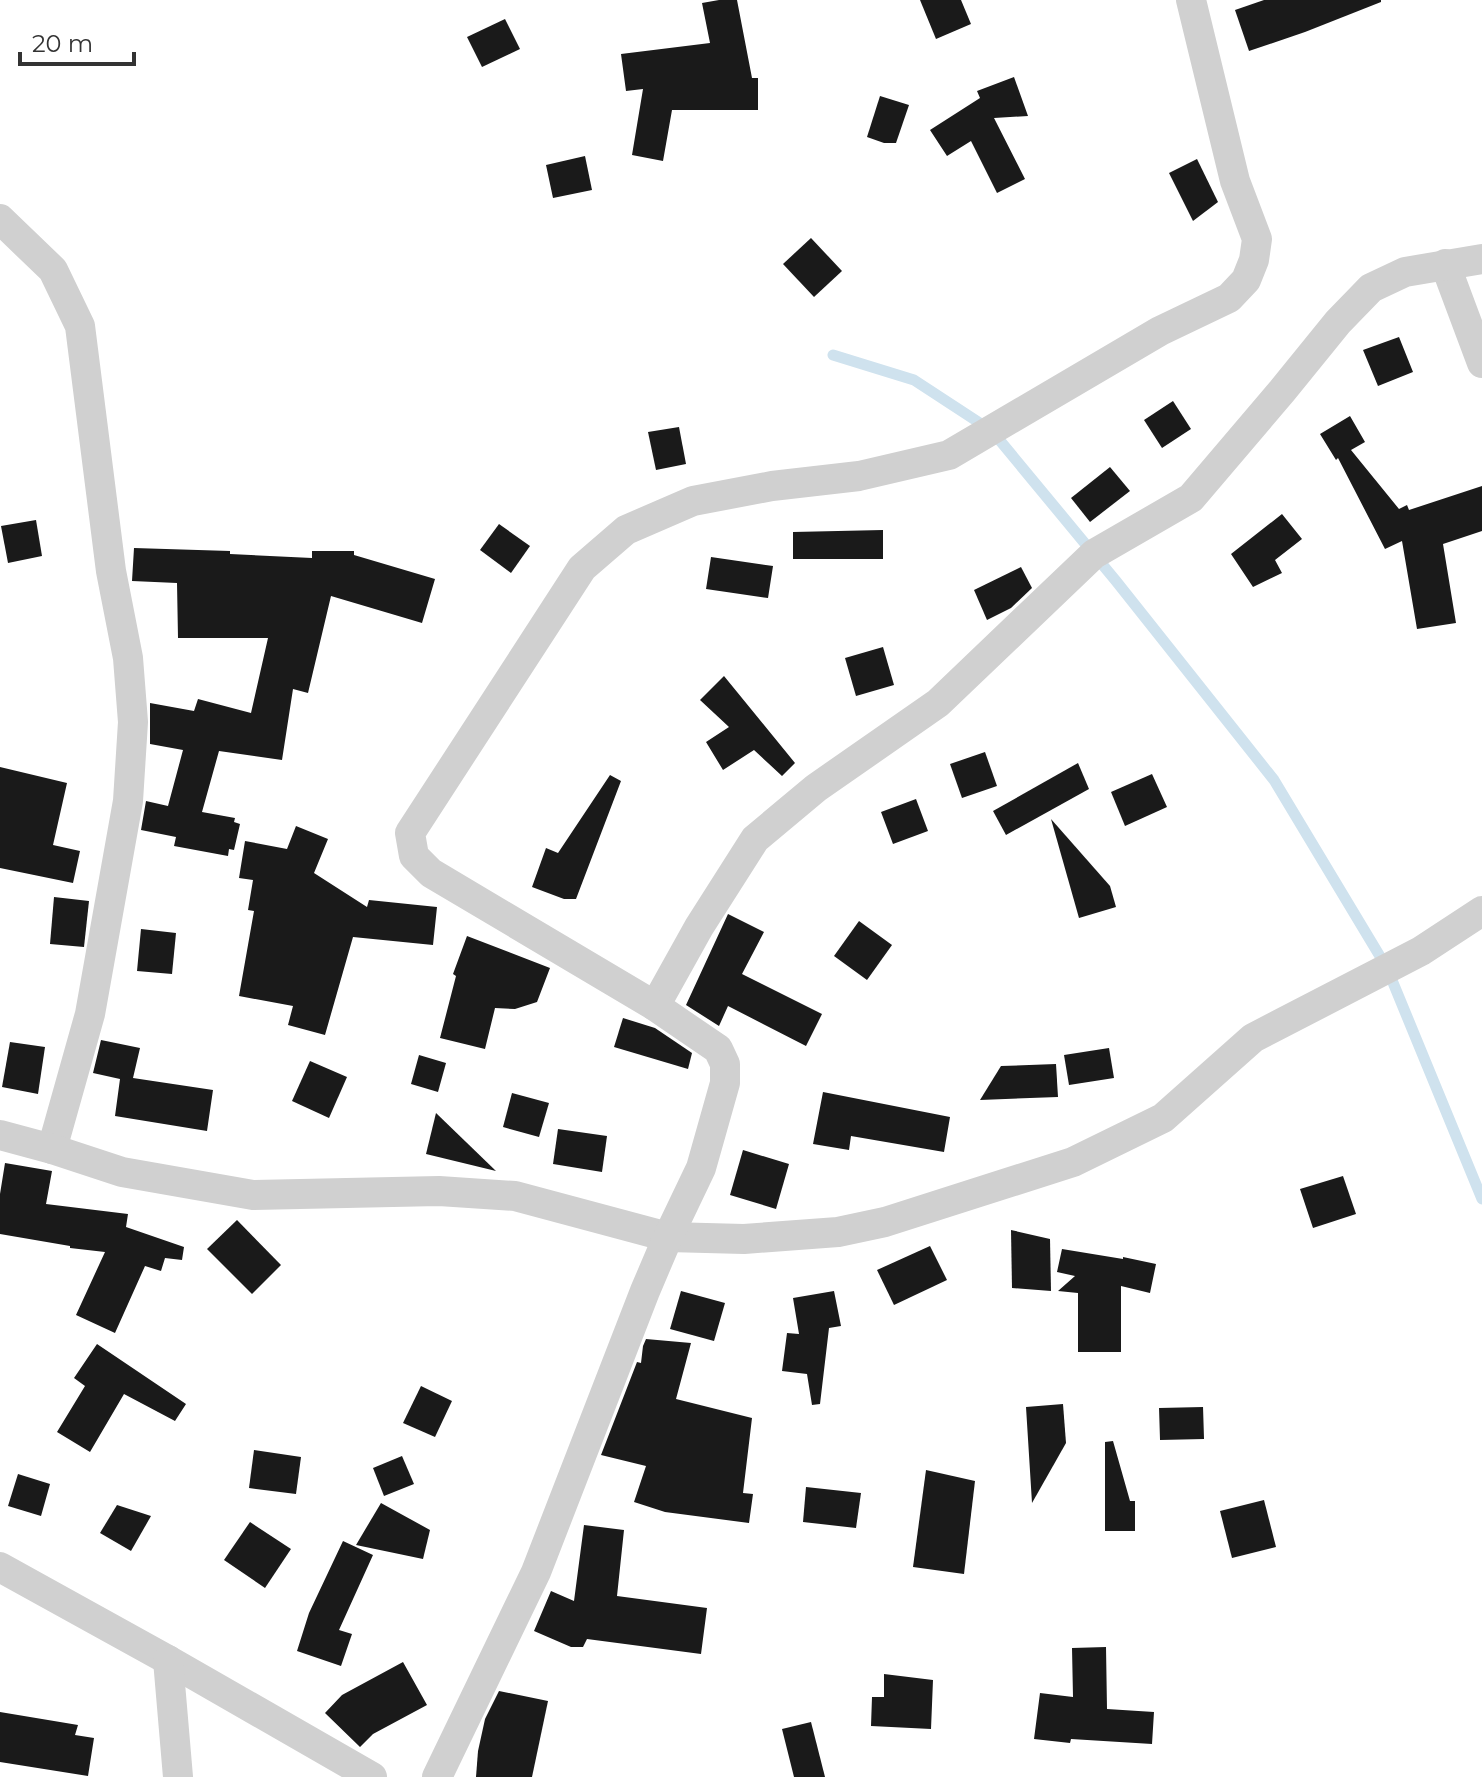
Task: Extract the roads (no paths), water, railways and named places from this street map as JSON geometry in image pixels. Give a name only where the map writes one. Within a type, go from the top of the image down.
[{"type":"street","points":[[437,1777],[536,1572],[668,1237],[701,1168],[725,1083],[725,1064],[718,1049],[655,1006],[431,873],[414,856],[410,833],[582,568],[626,530],[693,501],[772,486],[859,476],[949,455],[1160,331],[1229,298],[1246,280],[1254,260],[1257,239],[1235,181],[1191,0]]},
{"type":"street","points":[[0,219],[53,270],[80,326],[111,571],[128,658],[133,722],[128,801],[90,1014],[52,1149]]},
{"type":"street","points":[[655,1006],[699,927],[755,839],[816,788],[938,703],[1094,554],[1191,498],[1338,322],[1371,288],[1405,272],[1482,259]]},
{"type":"street","points":[[1445,264],[1482,363]]},
{"type":"street","points":[[0,1135],[122,1172],[253,1195],[439,1191],[515,1196],[668,1237],[744,1239],[838,1232],[885,1222],[1073,1162],[1163,1118],[1253,1038],[1421,951],[1482,911]]},
{"type":"street","points":[[0,1567],[372,1777]]},
{"type":"street","points":[[168,1660],[178,1777]]},
{"type":"waterway","points":[[833,355],[914,380],[992,431],[1274,780],[1387,968],[1482,1199]]}]
